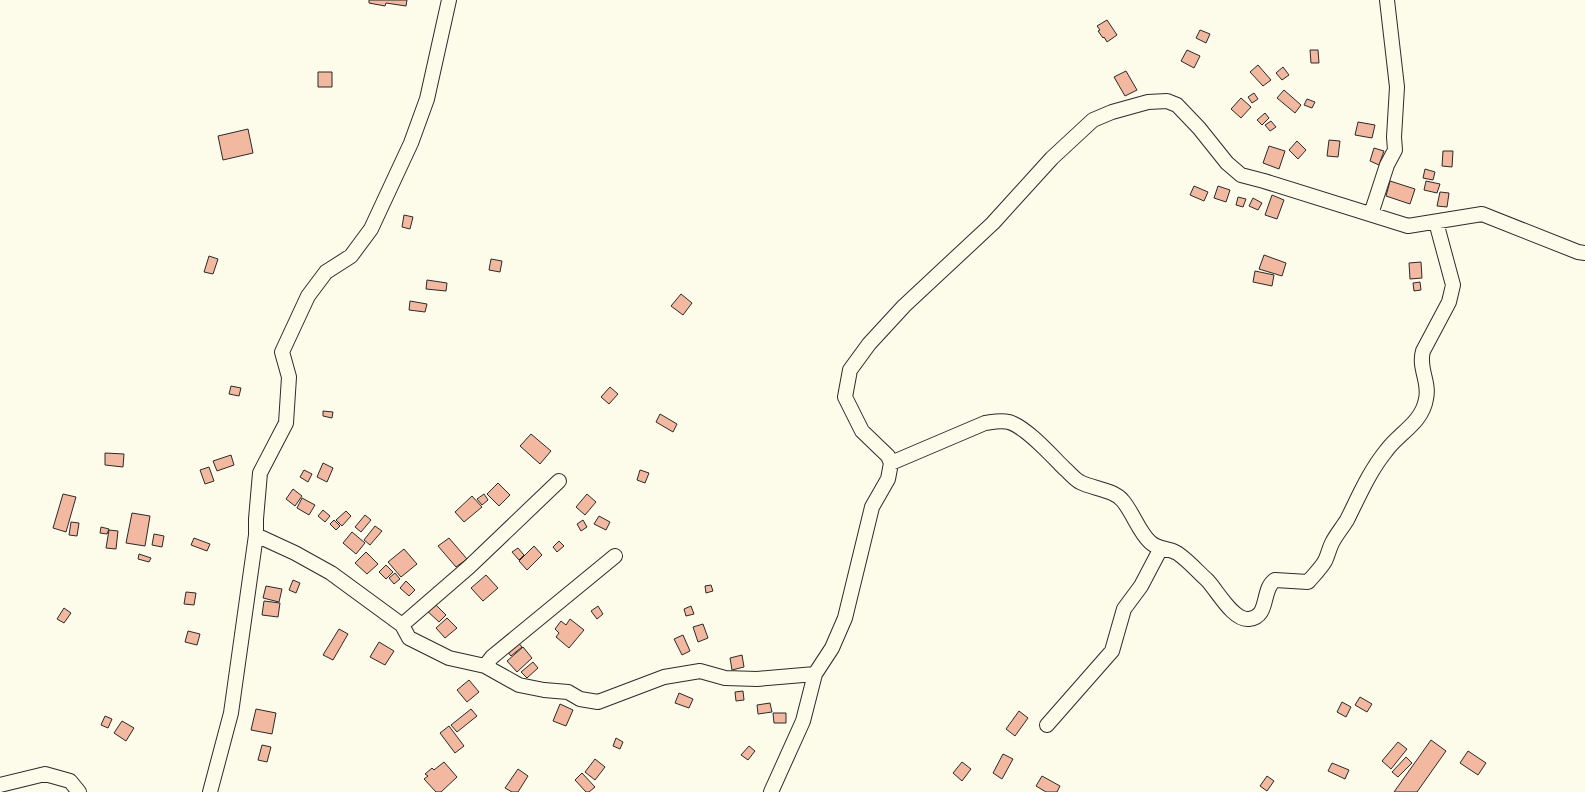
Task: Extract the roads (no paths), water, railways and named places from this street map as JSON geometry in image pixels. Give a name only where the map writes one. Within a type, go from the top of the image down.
[{"type":"street","points":[[210,792],[231,713],[256,535],[260,472],[286,423],[289,377],[282,352],[308,296],[326,272],[351,256],[371,229],[411,143],[428,99],[449,0]]},
{"type":"street","points":[[1371,214],[1387,165],[1395,150],[1394,137],[1397,87],[1387,0]]},
{"type":"street","points":[[771,792],[802,721],[815,674],[832,648],[845,618],[872,507],[888,479],[891,463],[888,456],[862,431],[845,397],[850,370],[868,344],[904,306],[993,223],[1052,158],[1093,120],[1112,112],[1148,102],[1167,101],[1177,105],[1199,128],[1227,164],[1241,175],[1408,226],[1482,214],[1578,252],[1585,253]]},
{"type":"street","points":[[891,463],[985,423],[999,421],[1010,422],[1030,435],[1078,482],[1114,494],[1123,501],[1150,542],[1161,548],[1176,552],[1209,582],[1227,606],[1239,617],[1247,620],[1254,618],[1262,611],[1268,587],[1275,580],[1308,582],[1325,561],[1332,544],[1346,522],[1366,479],[1387,449],[1413,424],[1420,414],[1426,398],[1426,384],[1421,358],[1423,351],[1449,302],[1453,285],[1436,222]]},
{"type":"street","points":[[402,625],[469,567],[559,481]]},
{"type":"street","points":[[256,535],[295,553],[331,573],[402,625],[409,638],[449,658],[485,666],[519,685],[544,690],[568,692],[580,699],[598,702],[664,677],[700,670],[725,678],[757,679],[815,674]]},
{"type":"street","points":[[1047,725],[1112,651],[1124,609],[1141,586],[1161,548]]},
{"type":"street","points":[[485,666],[492,657],[615,556]]},
{"type":"street","points":[[0,785],[45,774],[70,781],[79,792]]}]
